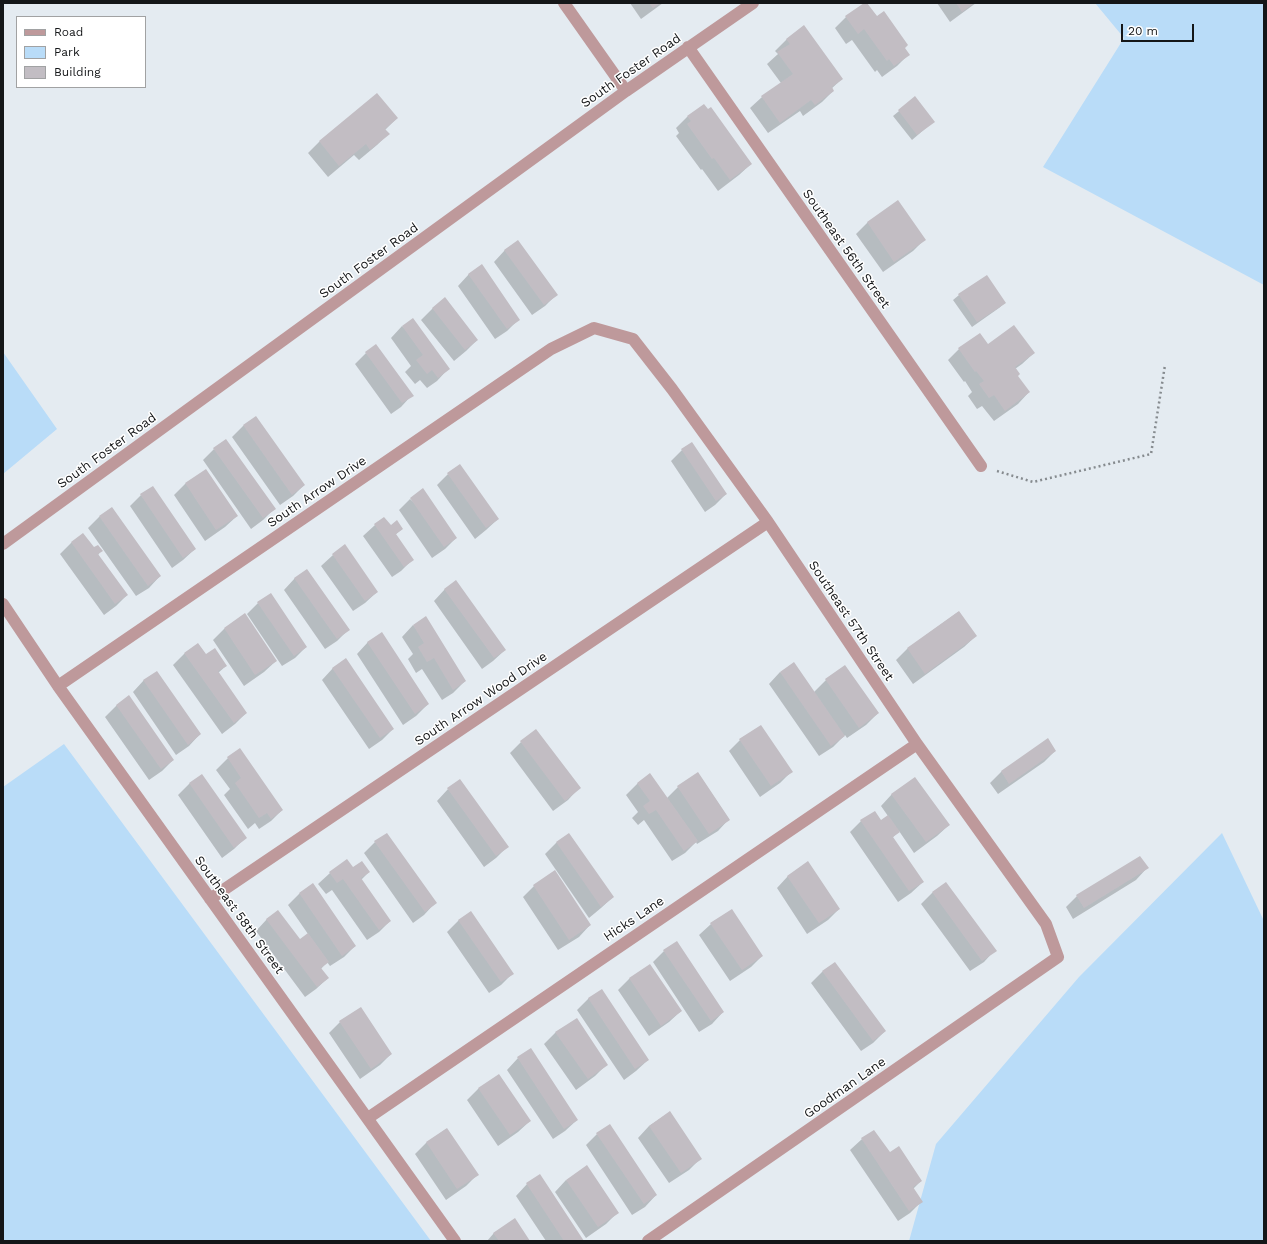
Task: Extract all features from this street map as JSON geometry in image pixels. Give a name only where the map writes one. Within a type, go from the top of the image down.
[{"type":"street","points":[[564,3],[626,91]]},
{"type":"street","name":"South Foster Road","points":[[3,544],[626,91],[753,3]]},
{"type":"street","name":"Southeast 56th Street","points":[[688,47],[981,466]]},
{"type":"street","name":"Southeast 57th Street","points":[[594,328],[633,339],[672,389],[768,522],[917,744],[1046,924],[1058,957]]},
{"type":"street","name":"South Arrow Drive","points":[[58,686],[551,349],[594,328]]},
{"type":"street","name":"South Arrow Wood Drive","points":[[210,899],[768,522]]},
{"type":"street","name":"Southeast 58th Street","points":[[3,604],[58,686],[455,1241]]},
{"type":"street","name":"Hicks Lane","points":[[368,1118],[917,744]]},
{"type":"street","name":"Goodman Lane","points":[[648,1241],[1058,957]]},
{"type":"path","points":[[981,466],[1033,482],[1151,454],[1164,365]]},
{"type":"green space","points":[[1095,3],[1264,3],[1264,285],[1043,167],[1124,38]]},
{"type":"green space","points":[[3,352],[57,429],[3,474]]},
{"type":"green space","points":[[64,744],[431,1241],[3,1241],[3,787]]},
{"type":"green space","points":[[1222,833],[1264,921],[1264,1241],[909,1241],[936,1144],[1079,977]]},
{"type":"building","points":[[649,3],[660,3],[653,8]]},
{"type":"building","points":[[864,3],[867,3],[877,16],[884,11],[908,45],[905,48],[910,55],[894,66],[889,59],[887,61],[864,29],[858,34],[845,16]]},
{"type":"building","points":[[956,3],[974,3],[962,12]]},
{"type":"building","points":[[804,25],[843,79],[832,87],[834,91],[815,105],[811,100],[780,123],[761,96],[793,74],[777,52],[790,44],[786,39]]},
{"type":"building","points":[[377,93],[398,118],[385,129],[390,134],[370,150],[366,144],[339,166],[319,141]]},
{"type":"building","points":[[915,96],[935,122],[917,135],[898,110]]},
{"type":"building","points":[[704,104],[708,109],[711,107],[752,164],[730,180],[714,158],[712,159],[687,124],[691,121],[687,116]]},
{"type":"building","points":[[898,200],[926,240],[894,262],[867,222]]},
{"type":"building","points":[[518,240],[558,295],[544,305],[504,250]]},
{"type":"building","points":[[482,264],[520,320],[507,329],[468,274]]},
{"type":"building","points":[[987,275],[1006,303],[977,322],[958,294]]},
{"type":"building","points":[[445,297],[478,340],[465,350],[432,308]]},
{"type":"building","points":[[413,318],[450,369],[438,378],[432,370],[427,374],[416,360],[423,355],[402,326]]},
{"type":"building","points":[[1014,325],[1035,353],[1015,367],[1020,374],[1018,376],[1030,392],[1005,411],[994,395],[989,398],[979,384],[984,381],[976,371],[975,372],[958,348],[980,333],[988,344]]},
{"type":"building","points":[[376,344],[414,396],[402,403],[365,352]]},
{"type":"building","points":[[256,416],[305,485],[292,495],[243,425]]},
{"type":"building","points":[[226,439],[276,509],[263,518],[213,448]]},
{"type":"building","points":[[692,442],[727,494],[716,501],[681,449]]},
{"type":"building","points":[[460,464],[499,519],[486,528],[447,473]]},
{"type":"building","points":[[206,469],[238,516],[216,530],[185,483]]},
{"type":"building","points":[[153,486],[196,549],[183,558],[140,494]]},
{"type":"building","points":[[423,488],[457,538],[444,547],[410,498]]},
{"type":"building","points":[[112,507],[161,576],[148,586],[99,516]]},
{"type":"building","points":[[384,517],[391,525],[397,520],[403,529],[396,534],[414,560],[404,567],[374,524]]},
{"type":"building","points":[[83,533],[94,547],[98,545],[103,551],[98,554],[128,595],[115,604],[71,542]]},
{"type":"building","points":[[345,544],[378,592],[365,601],[332,554]]},
{"type":"building","points":[[307,569],[350,630],[337,639],[294,578]]},
{"type":"building","points":[[456,580],[506,650],[494,658],[444,589]]},
{"type":"building","points":[[271,593],[307,647],[294,656],[257,602]]},
{"type":"building","points":[[959,611],[977,636],[925,674],[907,648]]},
{"type":"building","points":[[245,613],[277,661],[255,675],[224,628]]},
{"type":"building","points":[[426,616],[466,681],[453,690],[434,658],[427,662],[418,647],[424,643],[413,625]]},
{"type":"building","points":[[382,632],[429,704],[415,714],[367,642]]},
{"type":"building","points":[[198,643],[206,654],[215,648],[227,666],[218,671],[247,713],[234,723],[184,653]]},
{"type":"building","points":[[346,658],[394,729],[380,738],[332,668]]},
{"type":"building","points":[[794,662],[845,736],[831,746],[780,672]]},
{"type":"building","points":[[845,665],[879,713],[859,728],[825,679]]},
{"type":"building","points":[[157,671],[201,734],[188,745],[143,680]]},
{"type":"building","points":[[129,695],[174,760],[161,769],[116,705]]},
{"type":"building","points":[[761,725],[793,772],[771,786],[739,739]]},
{"type":"building","points":[[536,729],[581,788],[565,801],[520,741]]},
{"type":"building","points":[[1048,738],[1056,751],[1009,784],[1001,771]]},
{"type":"building","points":[[240,748],[283,810],[271,819],[267,813],[259,818],[235,783],[241,778],[227,757]]},
{"type":"building","points":[[698,772],[730,820],[709,834],[677,786]]},
{"type":"building","points":[[650,773],[698,841],[684,851],[656,810],[649,814],[643,806],[650,801],[637,783]]},
{"type":"building","points":[[202,774],[247,838],[234,848],[189,783]]},
{"type":"building","points":[[915,777],[950,825],[926,842],[891,794]]},
{"type":"building","points":[[460,779],[509,847],[496,856],[447,788]]},
{"type":"building","points":[[875,811],[881,820],[888,815],[900,832],[893,837],[924,882],[909,891],[860,820]]},
{"type":"building","points":[[387,833],[437,903],[425,912],[374,841]]},
{"type":"building","points":[[569,833],[614,897],[601,907],[556,842]]},
{"type":"building","points":[[1140,856],[1149,868],[1084,908],[1076,895]]},
{"type":"building","points":[[347,859],[353,867],[362,861],[370,872],[361,878],[391,921],[379,930],[343,879],[337,883],[329,872]]},
{"type":"building","points":[[808,861],[840,909],[819,923],[787,876]]},
{"type":"building","points":[[555,870],[591,925],[569,940],[533,885]]},
{"type":"building","points":[[946,882],[997,951],[982,961],[932,892]]},
{"type":"building","points":[[313,883],[356,946],[342,956],[299,893]]},
{"type":"building","points":[[732,909],[763,956],[742,970],[710,923]]},
{"type":"building","points":[[278,910],[300,939],[308,933],[329,962],[321,968],[329,978],[317,987],[266,919]]},
{"type":"building","points":[[471,911],[514,974],[501,982],[458,920]]},
{"type":"building","points":[[677,941],[724,1012],[711,1021],[663,950]]},
{"type":"building","points":[[835,962],[886,1031],[873,1041],[822,971]]},
{"type":"building","points":[[650,964],[682,1011],[661,1026],[629,978]]},
{"type":"building","points":[[602,989],[649,1060],[635,1069],[588,998]]},
{"type":"building","points":[[361,1007],[392,1054],[371,1069],[339,1021]]},
{"type":"building","points":[[577,1018],[608,1065],[588,1079],[555,1032]]},
{"type":"building","points":[[531,1048],[578,1120],[564,1129],[517,1057]]},
{"type":"building","points":[[499,1074],[531,1121],[510,1135],[478,1088]]},
{"type":"building","points":[[670,1111],[702,1159],[681,1173],[649,1126]]},
{"type":"building","points":[[610,1124],[657,1195],[644,1204],[596,1133]]},
{"type":"building","points":[[447,1128],[479,1175],[457,1189],[426,1142]]},
{"type":"building","points":[[874,1130],[890,1152],[899,1146],[922,1181],[913,1187],[923,1202],[909,1211],[861,1138]]},
{"type":"building","points":[[587,1165],[619,1213],[598,1227],[566,1180]]},
{"type":"building","points":[[540,1174],[584,1241],[564,1241],[526,1183]]},
{"type":"building","points":[[515,1218],[530,1241],[499,1241],[493,1233]]}]
